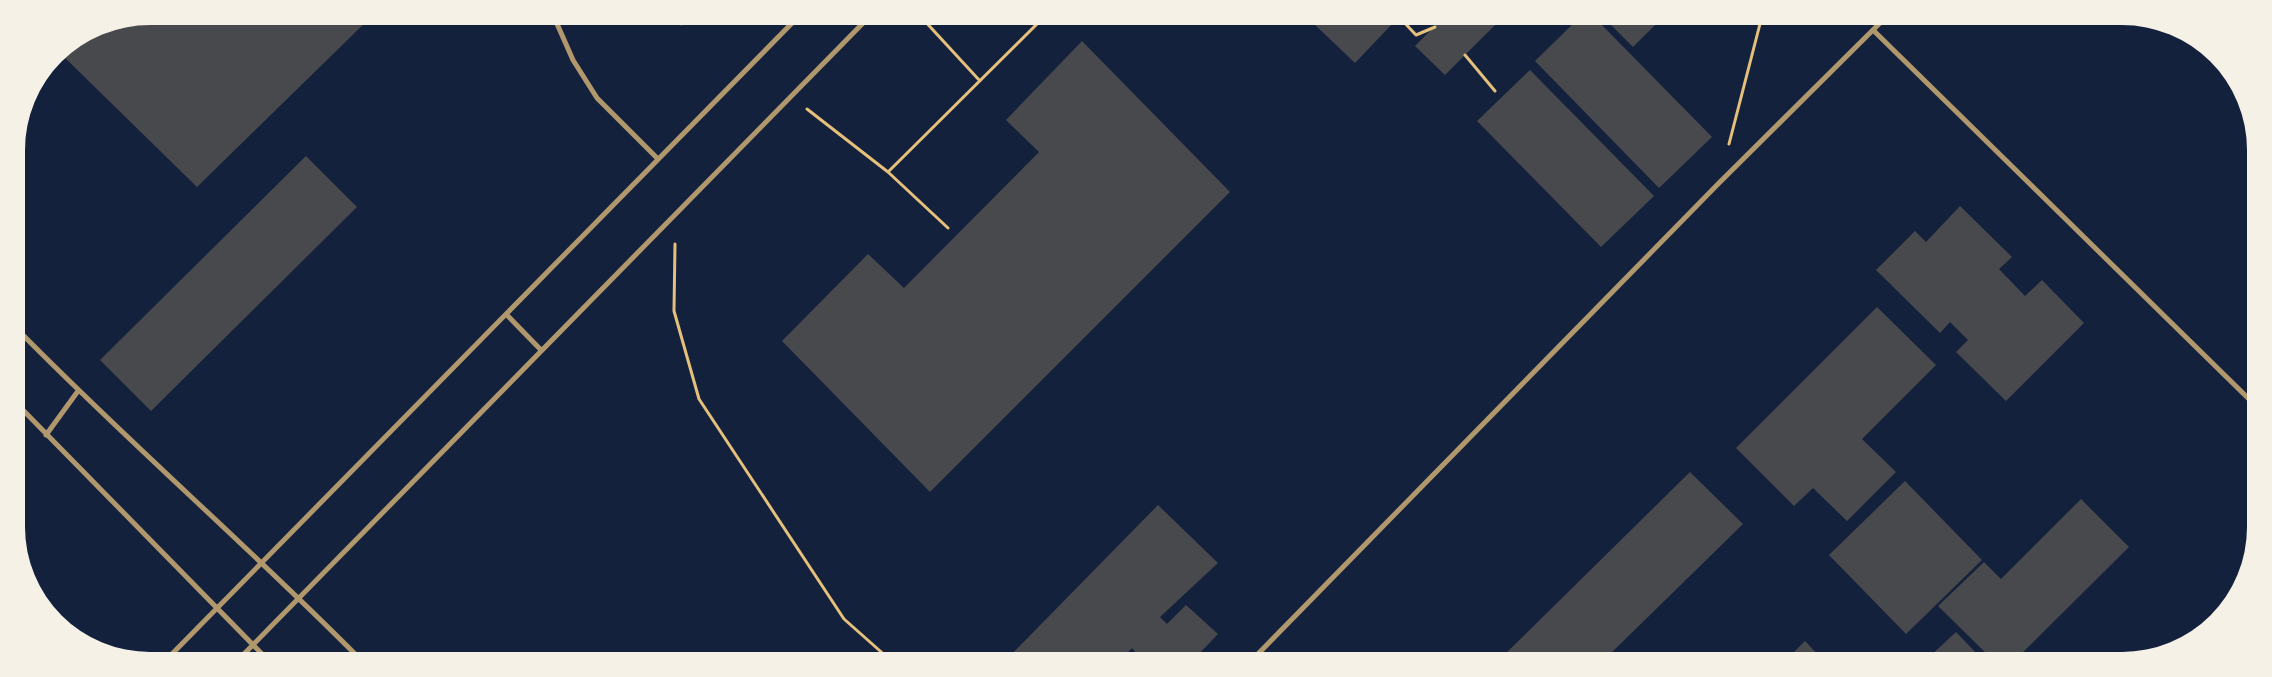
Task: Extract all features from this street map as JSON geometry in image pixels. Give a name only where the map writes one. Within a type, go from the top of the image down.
[{"type":"street","points":[[558,25],[573,60],[597,98],[658,159]]},
{"type":"street","points":[[174,652],[789,25]]},
{"type":"street","points":[[245,652],[861,25]]},
{"type":"street","points":[[1260,652],[1719,183],[1878,25]]},
{"type":"street","points":[[1873,30],[2247,397]]},
{"type":"street","points":[[506,314],[541,350]]},
{"type":"street","points":[[25,337],[78,391],[262,562],[353,652]]},
{"type":"street","points":[[46,435],[78,391]]},
{"type":"street","points":[[25,412],[260,652]]},
{"type":"path","points":[[928,25],[980,81]]},
{"type":"path","points":[[888,172],[1036,25]]},
{"type":"path","points":[[1407,25],[1416,35],[1435,27]]},
{"type":"path","points":[[1729,146],[1760,25]]},
{"type":"path","points":[[1465,55],[1495,91]]},
{"type":"path","points":[[790,96],[888,172],[948,228]]},
{"type":"path","points":[[675,214],[674,311],[699,399],[844,619],[881,652]]},
{"type":"building","points":[[142,25],[363,25],[197,187],[66,58],[81,46],[102,35],[126,27]]},
{"type":"building","points":[[1315,25],[1391,25],[1355,63]]},
{"type":"building","points":[[1436,25],[1495,25],[1445,75],[1415,46]]},
{"type":"building","points":[[1572,25],[1602,25],[1712,137],[1659,188],[1535,61]]},
{"type":"building","points":[[1611,25],[1655,25],[1633,47]]},
{"type":"building","points":[[1082,41],[1230,192],[930,492],[782,341],[868,254],[904,288],[1039,152],[1006,120]]},
{"type":"building","points":[[1530,70],[1654,196],[1601,247],[1477,121]]},
{"type":"building","points":[[306,156],[357,207],[151,411],[100,360]]},
{"type":"building","points":[[1960,206],[2012,257],[1999,269],[2025,296],[2042,280],[2084,323],[2006,401],[1956,352],[1968,340],[1950,322],[1940,333],[1876,270],[1915,231],[1926,242]]},
{"type":"building","points":[[1877,307],[1936,365],[1862,439],[1896,472],[1847,521],[1813,488],[1794,506],[1736,448]]},
{"type":"building","points":[[1690,472],[1743,524],[1612,652],[1507,652]]},
{"type":"building","points":[[1905,481],[1982,560],[1906,634],[1829,555]]},
{"type":"building","points":[[2081,499],[2129,547],[2023,652],[1985,652],[1938,606],[1984,562],[2001,579]]},
{"type":"building","points":[[1158,505],[1218,563],[1160,617],[1167,624],[1186,605],[1218,634],[1201,652],[1135,652],[1132,648],[1128,652],[1014,652]]},
{"type":"building","points":[[1956,632],[1975,652],[1935,652]]},
{"type":"building","points":[[1805,641],[1815,652],[1794,652]]}]
